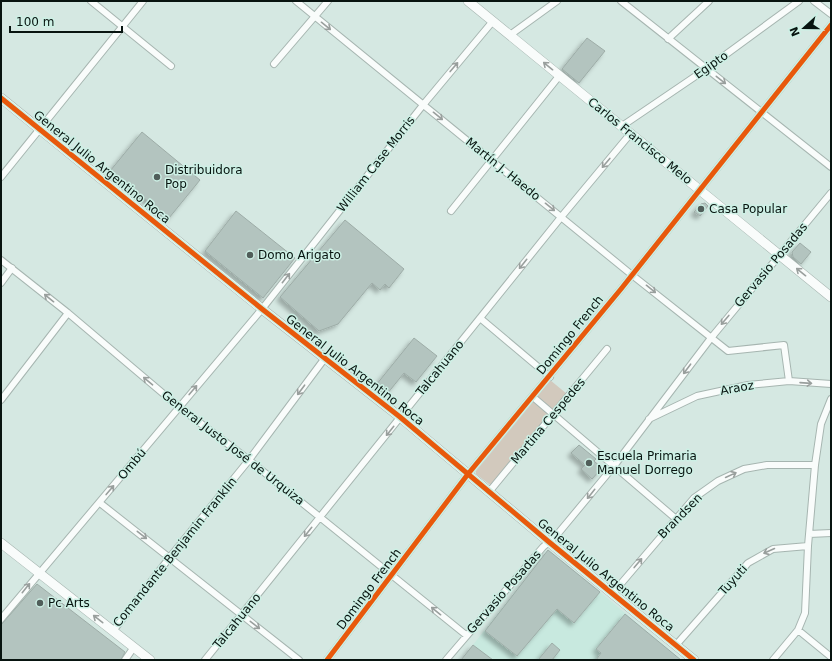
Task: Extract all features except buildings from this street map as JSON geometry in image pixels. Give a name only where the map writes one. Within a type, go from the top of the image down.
[{"type":"street","points":[[91,1],[171,66]]},
{"type":"street","points":[[1,177],[143,1]]},
{"type":"street","name":"Martín J. Haedo","points":[[296,1],[711,338]]},
{"type":"street","points":[[274,64],[328,1]]},
{"type":"street","name":"Carlos Francisco Melo","points":[[468,1],[831,297]]},
{"type":"street","points":[[510,35],[557,1]]},
{"type":"street","points":[[621,1],[831,167]]},
{"type":"street","points":[[668,39],[709,1]]},
{"type":"street","name":"Egipto","points":[[622,126],[706,69],[799,1]]},
{"type":"street","points":[[814,1],[831,14]]},
{"type":"street","name":"William Case Morris","points":[[262,309],[423,104],[493,21]]},
{"type":"street","name":"Domingo French","points":[[327,660],[468,474],[632,275],[831,25]]},
{"type":"street","points":[[451,210],[560,75]]},
{"type":"street","name":"General Julio Argentino Roca","points":[[1,98],[262,309],[400,417],[549,542],[694,660]]},
{"type":"street","name":"Talcahuano","points":[[205,660],[562,216],[631,133]]},
{"type":"street","name":"Gervasio Posadas","points":[[446,660],[543,546],[556,536],[614,466],[711,338],[831,194]]},
{"type":"street","name":"General Justo José de Urquiza","points":[[1,260],[68,313],[179,407],[249,460],[466,635]]},
{"type":"street","points":[[1,283],[12,268]]},
{"type":"street","name":"Ombú","points":[[1,619],[262,309]]},
{"type":"street","points":[[1,400],[68,313]]},
{"type":"street","points":[[480,318],[550,376]]},
{"type":"street","points":[[711,338],[728,351],[784,345],[789,382]]},
{"type":"street","name":"Martina Cespedes","points":[[489,492],[607,350]]},
{"type":"street","name":"Comandante Benjamin Franklin","points":[[113,631],[170,557],[249,460],[325,358]]},
{"type":"street","name":"Araoz","points":[[648,420],[697,396],[748,385],[789,382],[831,384]]},
{"type":"street","points":[[533,397],[675,518]]},
{"type":"street","points":[[773,660],[798,630],[805,613],[808,546],[815,465],[821,424],[831,399]]},
{"type":"street","name":"Brandsen","points":[[613,593],[675,518],[694,498],[718,480],[744,469],[767,466],[815,465]]},
{"type":"street","points":[[100,502],[299,660]]},
{"type":"street","points":[[809,534],[831,533]]},
{"type":"street","points":[[1,543],[150,660]]},
{"type":"street","name":"Tuyuti","points":[[676,645],[748,563],[773,549],[808,546]]},
{"type":"street","points":[[798,630],[831,657]]},
{"type":"street","points":[[125,660],[134,648]]},
{"type":"shaded area","points":[[550,380],[567,394],[555,409],[552,410],[538,398],[538,395]]},
{"type":"shaded area","points":[[535,401],[549,413],[549,416],[492,485],[489,484],[476,474],[476,471]]},
{"type":"shaded area","points":[[548,550],[600,592],[681,660],[461,660]]},
{"type":"cycle path","points":[[327,660],[468,474],[621,289],[831,25]]},
{"type":"cycle path","points":[[1,98],[262,309],[400,417],[549,542],[694,660]]},
{"type":"place","name":"Distribuidora Pop","points":[[157,177]]},
{"type":"place","name":"Casa Popular","points":[[701,209]]},
{"type":"place","name":"Domo Arigato","points":[[250,255]]},
{"type":"place","name":"Escuela Primaria Manuel Dorrego","points":[[589,463]]},
{"type":"place","name":"Pc Arts","points":[[40,603]]}]
